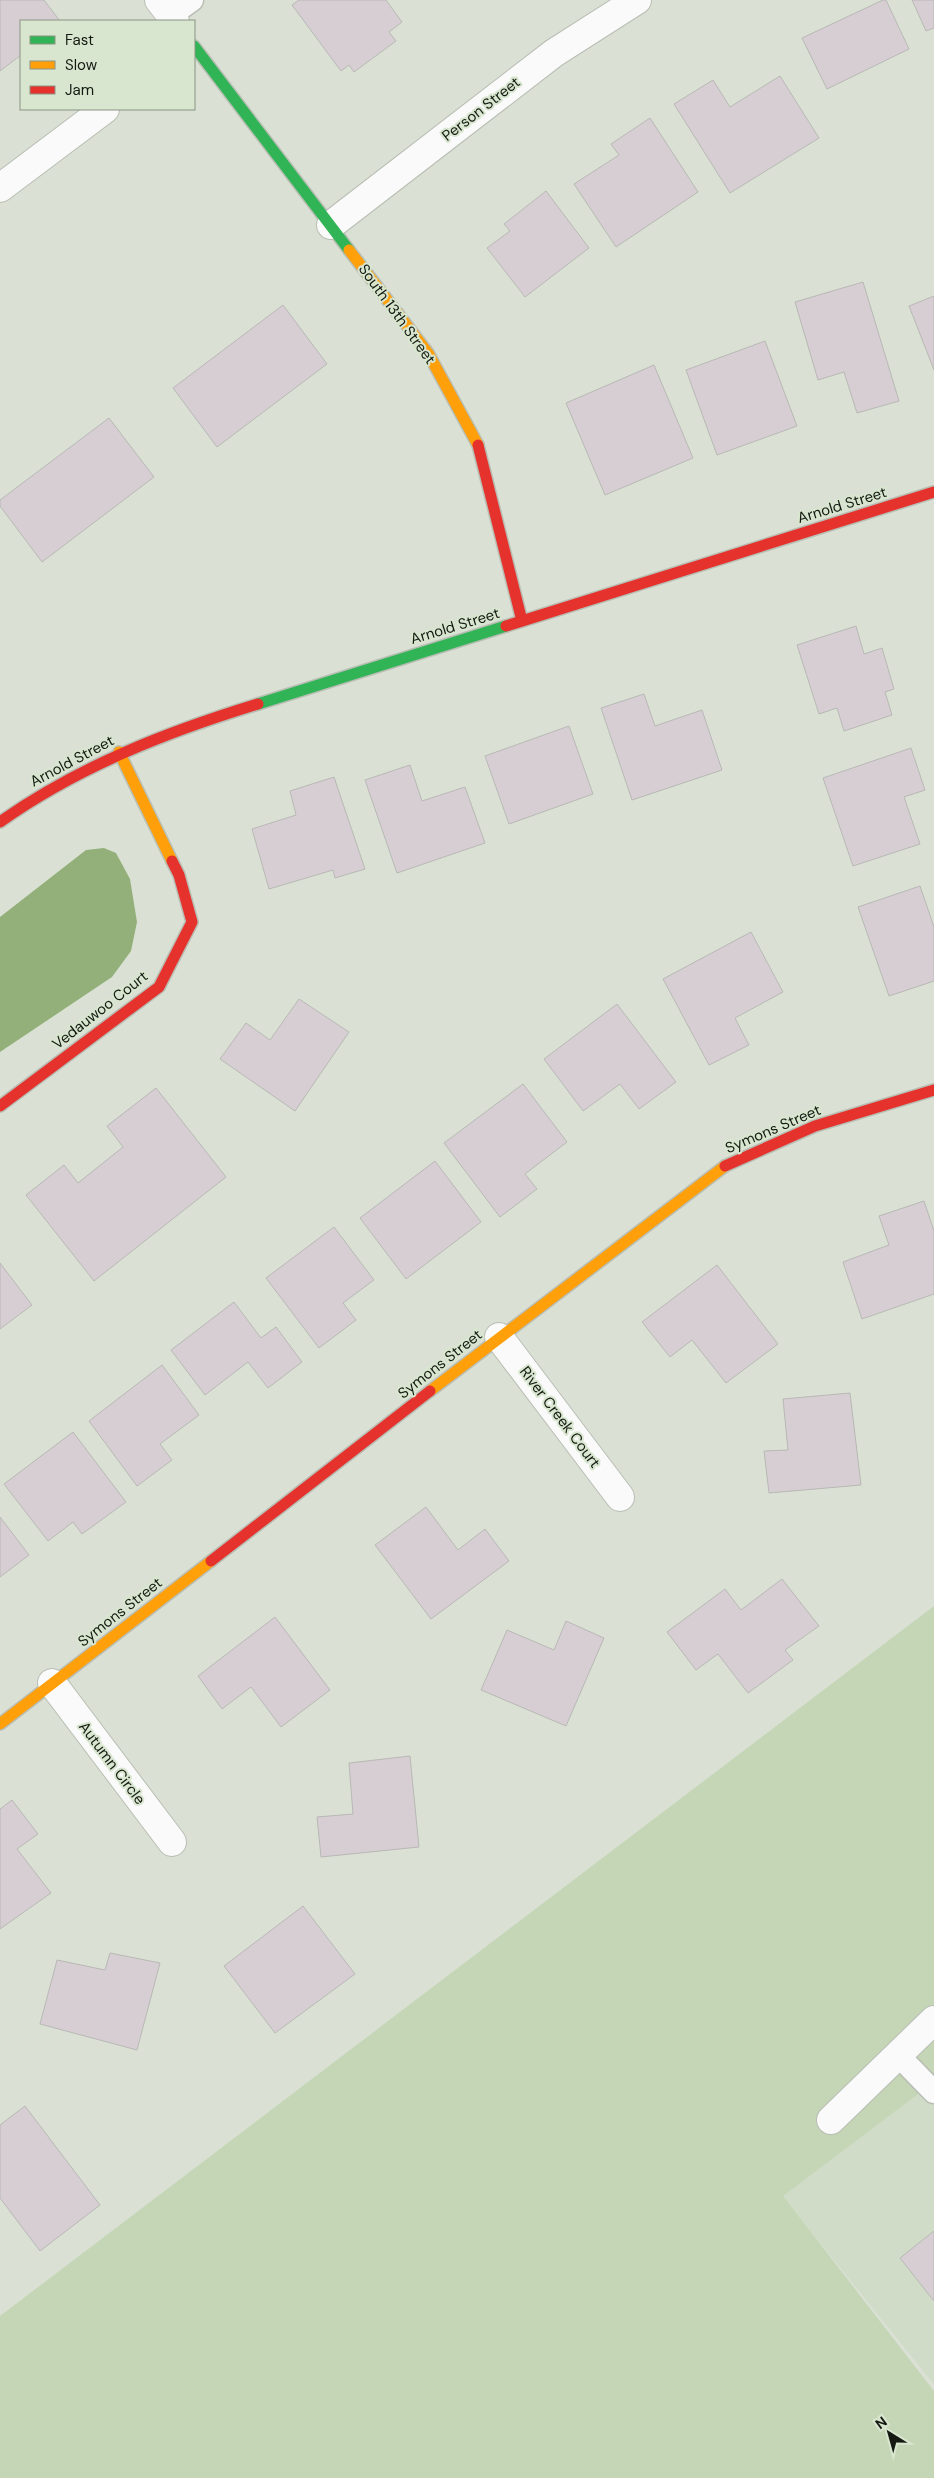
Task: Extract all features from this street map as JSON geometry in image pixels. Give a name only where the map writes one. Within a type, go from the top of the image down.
[{"type":"street","name":"Person Street","points":[[331,225],[554,53],[637,0]]},
{"type":"street","name":"South 13th Street","points":[[195,47],[428,353],[479,446],[522,621]]},
{"type":"street","points":[[0,188],[104,110]]},
{"type":"street","name":"Arnold Street","points":[[0,822],[24,804],[120,752],[190,725],[934,492]]},
{"type":"street","name":"Vedauwoo Court","points":[[0,1106],[159,987],[192,922],[179,875],[120,752]]},
{"type":"street","name":"Symons Street","points":[[0,1724],[499,1337],[728,1164],[815,1126],[934,1090]]},
{"type":"street","name":"River Creek Court","points":[[499,1337],[620,1497]]},
{"type":"street","name":"Autumn Circle","points":[[52,1683],[172,1842]]},
{"type":"street","points":[[831,2120],[934,2020]]},
{"type":"lane","points":[[898,2054],[934,2092]]},
{"type":"shaded area","points":[[104,848],[116,853],[130,879],[137,922],[131,951],[112,977],[0,1052],[0,917],[86,850]]},
{"type":"shaded area","points":[[934,1606],[934,2082],[783,2196],[934,2391],[934,2478],[0,2478],[0,2316]]},
{"type":"shaded area","points":[[934,2082],[934,2384],[782,2196]]},
{"type":"building","points":[[0,0],[44,0],[59,20],[20,20],[20,56],[0,71]]},
{"type":"building","points":[[299,0],[386,0],[402,22],[389,32],[396,41],[354,72],[349,65],[341,71],[292,5]]},
{"type":"building","points":[[886,0],[909,49],[827,89],[802,38]]},
{"type":"building","points":[[912,0],[934,0],[934,28],[926,31]]},
{"type":"building","points":[[780,76],[819,138],[730,193],[674,104],[713,80],[730,107]]},
{"type":"building","points":[[650,118],[698,192],[616,247],[574,184],[619,155],[611,144]]},
{"type":"building","points":[[546,191],[589,248],[525,297],[487,248],[510,231],[504,224]]},
{"type":"building","points":[[863,282],[899,401],[857,413],[844,372],[818,380],[795,302]]},
{"type":"building","points":[[934,296],[934,370],[909,306]]},
{"type":"building","points":[[283,305],[327,364],[217,447],[173,388]]},
{"type":"building","points":[[765,341],[797,426],[717,455],[686,370]]},
{"type":"building","points":[[654,365],[693,458],[605,495],[566,403]]},
{"type":"building","points":[[109,418],[154,477],[42,562],[0,506],[0,500]]},
{"type":"building","points":[[856,626],[864,654],[882,648],[894,689],[885,692],[892,715],[844,731],[837,708],[819,714],[797,645]]},
{"type":"building","points":[[644,694],[655,726],[702,710],[722,770],[632,800],[601,708]]},
{"type":"building","points":[[569,726],[593,794],[509,824],[485,756]]},
{"type":"building","points":[[911,748],[925,790],[904,797],[920,844],[853,866],[823,778]]},
{"type":"building","points":[[410,765],[422,801],[465,787],[485,843],[397,873],[365,780]]},
{"type":"building","points":[[334,777],[365,869],[335,878],[333,870],[269,889],[252,829],[296,815],[290,791]]},
{"type":"building","points":[[920,886],[934,927],[934,981],[889,996],[858,907]]},
{"type":"building","points":[[751,932],[783,992],[735,1018],[749,1045],[709,1065],[663,979]]},
{"type":"building","points":[[299,999],[349,1032],[295,1111],[220,1059],[246,1023],[270,1040]]},
{"type":"building","points":[[617,1004],[676,1082],[639,1109],[620,1084],[583,1111],[544,1059]]},
{"type":"building","points":[[523,1084],[567,1142],[525,1174],[537,1189],[500,1217],[444,1143]]},
{"type":"building","points":[[156,1088],[226,1177],[94,1281],[26,1195],[64,1165],[78,1183],[123,1147],[107,1126]]},
{"type":"building","points":[[435,1161],[481,1222],[406,1279],[360,1218]]},
{"type":"building","points":[[924,1201],[934,1231],[934,1294],[862,1319],[843,1262],[889,1245],[879,1216]]},
{"type":"building","points":[[334,1227],[374,1280],[343,1303],[356,1320],[319,1348],[266,1278]]},
{"type":"building","points":[[0,1263],[32,1305],[0,1329]]},
{"type":"building","points":[[717,1265],[778,1344],[726,1383],[692,1340],[670,1357],[642,1322]]},
{"type":"building","points":[[234,1302],[261,1338],[276,1327],[302,1362],[268,1388],[248,1362],[205,1395],[171,1350]]},
{"type":"building","points":[[162,1365],[199,1415],[160,1444],[172,1460],[137,1486],[89,1421]]},
{"type":"building","points":[[850,1393],[861,1485],[769,1493],[764,1451],[788,1450],[783,1399]]},
{"type":"building","points":[[73,1432],[126,1502],[82,1534],[73,1522],[48,1541],[4,1484]]},
{"type":"building","points":[[426,1507],[458,1550],[485,1529],[509,1561],[431,1619],[375,1545]]},
{"type":"building","points":[[0,1517],[29,1555],[0,1577]]},
{"type":"building","points":[[782,1579],[819,1626],[785,1650],[793,1660],[748,1693],[718,1654],[696,1670],[667,1632],[725,1589],[741,1610]]},
{"type":"building","points":[[275,1617],[330,1690],[281,1727],[251,1687],[222,1709],[198,1676]]},
{"type":"building","points":[[566,1621],[604,1638],[566,1726],[481,1690],[507,1630],[554,1650]]},
{"type":"building","points":[[410,1756],[419,1847],[321,1857],[317,1817],[353,1814],[349,1763]]},
{"type":"building","points":[[12,1800],[38,1834],[17,1849],[51,1893],[0,1929],[0,1809]]},
{"type":"building","points":[[303,1906],[355,1974],[275,2033],[224,1966]]},
{"type":"building","points":[[110,1953],[160,1963],[137,2050],[40,2024],[57,1960],[105,1970]]},
{"type":"building","points":[[25,2106],[100,2205],[40,2251],[0,2198],[0,2125]]},
{"type":"building","points":[[934,2231],[934,2301],[900,2258]]},
{"type":"traffic: fast","points":[[195,47],[349,250]]},
{"type":"traffic: fast","points":[[258,704],[506,626]]},
{"type":"traffic: slow","points":[[349,250],[428,353],[478,445]]},
{"type":"traffic: slow","points":[[119,752],[172,861]]},
{"type":"traffic: slow","points":[[430,1391],[725,1166]]},
{"type":"traffic: slow","points":[[0,1724],[211,1561]]},
{"type":"traffic: jam","points":[[478,445],[522,621]]},
{"type":"traffic: jam","points":[[506,626],[934,492]]},
{"type":"traffic: jam","points":[[0,822],[61,784],[124,752],[190,726],[258,704]]},
{"type":"traffic: jam","points":[[0,1106],[159,987],[192,922],[179,875],[172,861]]},
{"type":"traffic: jam","points":[[725,1166],[815,1126],[934,1090]]},
{"type":"traffic: jam","points":[[211,1561],[430,1391]]}]
